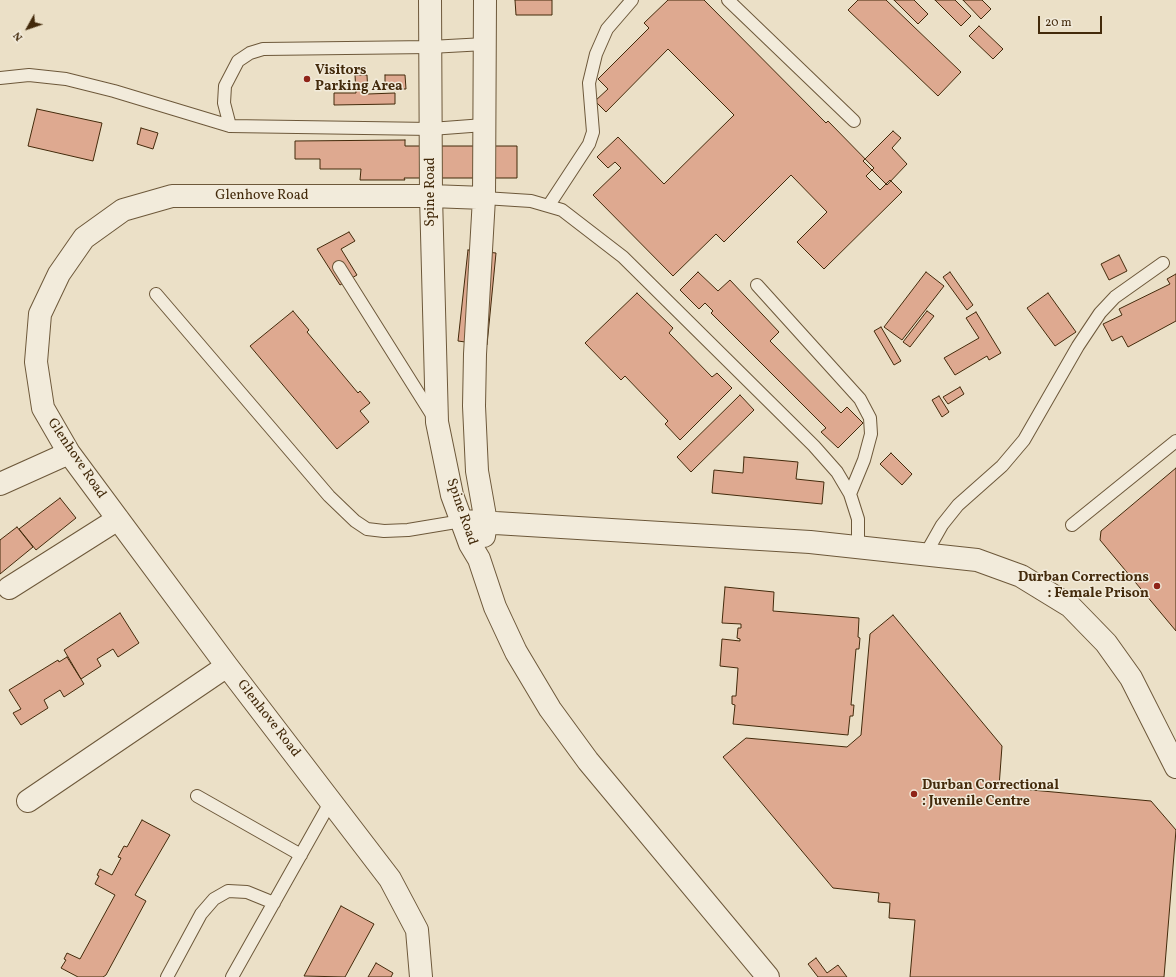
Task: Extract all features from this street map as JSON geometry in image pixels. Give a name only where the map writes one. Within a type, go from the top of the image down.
[{"type":"street","name":"Spine Road","points":[[430,0],[431,196],[437,422],[451,488],[470,544],[478,559]]},
{"type":"street","name":"Spine Road","points":[[478,559],[483,545],[486,522],[477,471],[474,406],[474,354],[484,198],[485,0]]},
{"type":"street","name":"Glenhove Road","points":[[421,977],[417,930],[390,879],[227,666],[69,453],[43,408],[36,362],[40,314],[59,274],[84,238],[123,210],[172,196],[431,196],[484,198]]},
{"type":"street","points":[[0,484],[69,453]]},
{"type":"street","points":[[9,588],[118,519]]},
{"type":"street","points":[[462,522],[486,522],[810,542],[977,560],[1020,576],[1070,606],[1106,643],[1131,678],[1176,767]]},
{"type":"street","points":[[478,559],[495,607],[516,652],[550,709],[588,761],[768,977]]},
{"type":"street","points":[[28,801],[227,666]]},
{"type":"lane","points":[[549,205],[589,144],[593,132],[589,83],[596,54],[608,30],[632,0]]},
{"type":"lane","points":[[728,0],[854,121]]},
{"type":"lane","points":[[230,126],[224,103],[225,86],[238,61],[250,53],[263,49],[430,47],[484,44]]},
{"type":"lane","points":[[0,78],[29,75],[66,79],[114,91],[230,126],[431,129],[484,125]]},
{"type":"lane","points":[[484,198],[531,201],[562,210],[623,257],[814,446],[837,472],[850,494],[858,519],[858,547]]},
{"type":"lane","points":[[925,554],[942,525],[958,505],[1002,466],[1024,440],[1078,346],[1100,313],[1116,297],[1163,263]]},
{"type":"lane","points":[[339,267],[437,422]]},
{"type":"lane","points":[[757,285],[860,398],[870,418],[871,434],[864,460],[850,494]]},
{"type":"lane","points":[[156,294],[328,496],[355,521],[367,529],[384,531],[408,530],[462,522]]},
{"type":"lane","points":[[1072,526],[1176,441]]},
{"type":"lane","points":[[197,796],[300,855]]},
{"type":"lane","points":[[232,977],[331,801]]},
{"type":"lane","points":[[167,977],[201,914],[214,899],[228,891],[247,892],[274,903]]},
{"type":"building","points":[[515,0],[552,0],[552,15],[516,15]]},
{"type":"building","points":[[668,0],[704,0],[826,123],[828,121],[874,168],[866,176],[880,190],[890,180],[902,192],[824,269],[797,242],[827,212],[791,175],[724,242],[716,234],[673,276],[593,195],[621,168],[615,162],[608,168],[597,157],[618,137],[664,184],[734,115],[668,49],[606,112],[595,101],[608,89],[598,79],[649,28],[644,23]]},
{"type":"building","points":[[858,0],[886,0],[961,72],[938,96],[848,10]]},
{"type":"building","points":[[894,0],[914,0],[928,14],[918,24]]},
{"type":"building","points":[[935,0],[955,0],[971,16],[961,26]]},
{"type":"building","points":[[963,0],[982,0],[991,9],[981,19]]},
{"type":"building","points":[[979,26],[1003,49],[993,59],[969,36]]},
{"type":"building","points":[[355,75],[367,75],[368,94],[395,93],[395,104],[334,105],[334,93],[356,93]]},
{"type":"building","points":[[385,75],[405,75],[406,89],[385,89]]},
{"type":"building","points":[[37,109],[102,123],[93,161],[28,146]]},
{"type":"building","points":[[141,128],[158,133],[153,149],[137,144]]},
{"type":"building","points":[[893,131],[901,138],[892,148],[907,164],[887,185],[863,161]]},
{"type":"building","points":[[405,140],[405,146],[517,146],[517,178],[404,178],[405,180],[360,180],[361,169],[320,169],[320,159],[295,159],[295,141]]},
{"type":"building","points":[[349,232],[355,241],[341,249],[357,275],[340,285],[317,249]]},
{"type":"building","points":[[468,250],[496,253],[487,345],[458,341]]},
{"type":"building","points":[[1119,255],[1127,271],[1109,280],[1101,264]]},
{"type":"building","points":[[698,272],[718,291],[730,280],[779,332],[770,341],[841,413],[847,407],[863,423],[838,448],[821,432],[826,428],[711,313],[713,311],[705,303],[699,309],[680,290]]},
{"type":"building","points":[[926,272],[944,286],[902,340],[884,327]]},
{"type":"building","points":[[950,272],[973,305],[967,310],[943,277]]},
{"type":"building","points":[[1176,274],[1176,321],[1128,347],[1122,336],[1112,341],[1103,324],[1122,315],[1119,309],[1170,284],[1167,279]]},
{"type":"building","points":[[637,293],[673,328],[669,333],[712,377],[717,373],[732,388],[680,440],[665,424],[668,421],[625,376],[621,380],[585,343]]},
{"type":"building","points":[[1048,293],[1076,332],[1055,346],[1027,308]]},
{"type":"building","points":[[293,311],[309,330],[307,332],[358,393],[360,391],[370,403],[360,411],[369,422],[337,449],[250,346]]},
{"type":"building","points":[[927,311],[934,316],[910,347],[903,342]]},
{"type":"building","points":[[976,312],[1001,353],[989,360],[987,356],[955,375],[944,358],[979,338],[966,318]]},
{"type":"building","points":[[881,327],[901,361],[894,365],[874,331]]},
{"type":"building","points":[[960,387],[964,394],[948,404],[943,397]]},
{"type":"building","points":[[740,395],[754,410],[691,472],[677,457]]},
{"type":"building","points":[[939,396],[949,412],[942,417],[932,400]]},
{"type":"building","points":[[891,453],[912,474],[902,485],[880,464]]},
{"type":"building","points":[[744,457],[798,462],[796,479],[824,482],[822,504],[712,493],[714,470],[743,473]]},
{"type":"building","name":"Durban Corrections : Female Prison","points":[[1176,468],[1176,631],[1100,540],[1101,531]]},
{"type":"building","points":[[60,498],[76,518],[36,550],[19,529]]},
{"type":"building","points":[[17,527],[33,547],[0,574],[0,540]]},
{"type":"building","points":[[725,587],[774,592],[773,611],[859,618],[859,649],[856,649],[851,705],[854,705],[853,716],[850,716],[848,735],[733,724],[735,705],[732,704],[732,696],[736,696],[738,668],[720,666],[722,639],[740,641],[740,639],[737,638],[738,628],[741,628],[741,624],[722,623]]},
{"type":"building","points":[[120,613],[139,643],[118,657],[113,649],[97,659],[101,666],[81,679],[64,650]]},
{"type":"building","name":"Durban Correctional : Juvenile Centre","points":[[893,615],[1002,746],[999,787],[1151,801],[1176,830],[1164,977],[910,977],[915,920],[889,918],[890,903],[878,902],[879,893],[833,888],[723,757],[746,738],[847,747],[861,735],[870,634]]},
{"type":"building","points":[[67,657],[84,684],[64,697],[60,690],[44,700],[48,708],[21,725],[13,713],[21,709],[9,690],[58,660],[59,662]]},
{"type":"building","points":[[142,820],[170,835],[135,895],[146,901],[106,975],[103,977],[78,977],[61,968],[66,960],[64,959],[67,953],[80,959],[115,895],[95,884],[99,876],[97,875],[100,869],[112,875],[121,858],[118,857],[124,846],[127,847]]},
{"type":"building","points":[[341,906],[374,924],[345,977],[304,976]]},
{"type":"building","points":[[816,958],[827,973],[838,965],[847,977],[818,977],[808,964]]},
{"type":"building","points":[[376,963],[393,973],[391,977],[368,977]]},
{"type":"place","name":"Visitors Parking Area","points":[[307,79]]},
{"type":"place","name":"Durban Corrections : Female Prison","points":[[1157,586]]},
{"type":"place","name":"Durban Correctional : Juvenile Centre","points":[[914,794]]}]
